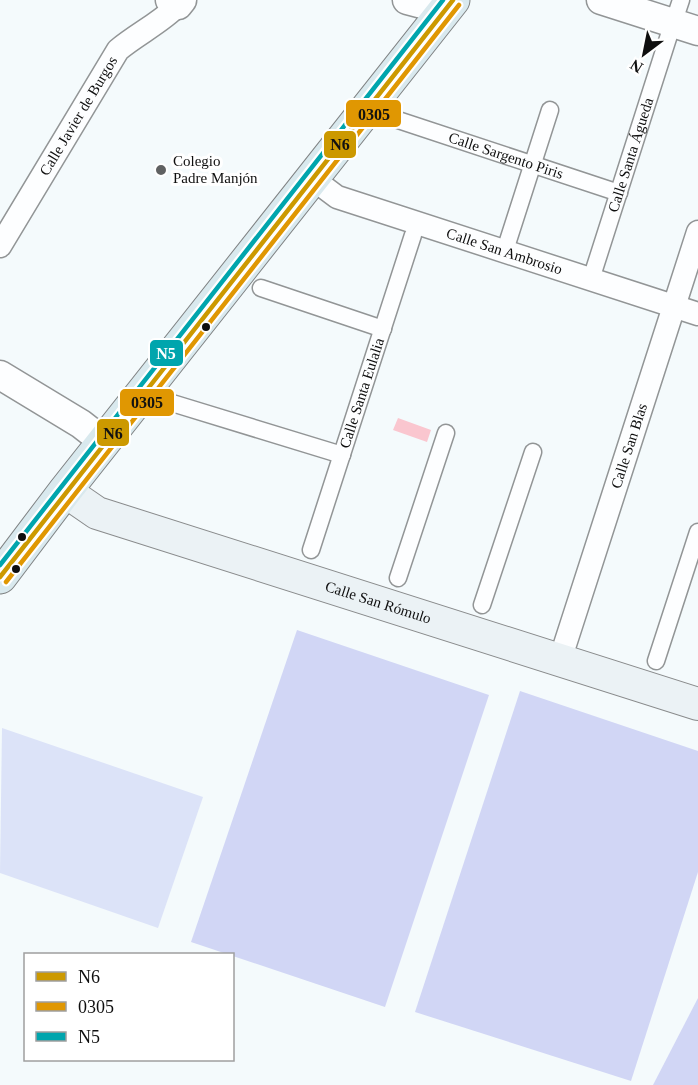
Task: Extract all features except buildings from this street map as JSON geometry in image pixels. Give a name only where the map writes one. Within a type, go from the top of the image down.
[{"type":"main road","points":[[0,577],[65,491],[314,179],[449,5]]},
{"type":"main road","name":"Calle San Rómulo","points":[[65,491],[97,513],[698,704]]},
{"type":"street","points":[[601,0],[685,15]]},
{"type":"street","points":[[423,38],[408,1],[449,5]]},
{"type":"street","name":"Calle Javier de Burgos","points":[[0,246],[118,50],[138,32],[170,14],[177,2]]},
{"type":"street","name":"Calle Santa Águeda","points":[[593,273],[669,35]]},
{"type":"street","points":[[507,244],[550,110]]},
{"type":"street","name":"Calle Sargento Piris","points":[[393,118],[619,193]]},
{"type":"street","name":"Calle San Ambrosio","points":[[314,179],[337,197],[698,314]]},
{"type":"street","name":"Calle San Blas","points":[[561,660],[698,232]]},
{"type":"street","name":"Calle Santa Eulalia","points":[[311,550],[413,235]]},
{"type":"street","points":[[261,288],[383,329]]},
{"type":"street","points":[[0,375],[81,424],[104,442]]},
{"type":"street","points":[[172,403],[342,455]]},
{"type":"street","points":[[398,578],[446,433]]},
{"type":"street","points":[[482,605],[533,452]]},
{"type":"street","points":[[656,661],[698,532]]},
{"type":"shaded area","points":[[398,418],[431,430],[427,442],[393,430]]},
{"type":"shaded area","points":[[297,630],[489,695],[385,1007],[234,956],[234,953],[224,953],[191,942]]},
{"type":"shaded area","points":[[520,691],[698,751],[698,872],[631,1081],[415,1012]]},
{"type":"shaded area","points":[[2,728],[203,797],[158,928],[0,873]]},
{"type":"shaded area","points":[[698,998],[698,1085],[653,1085]]},
{"type":"transit line","name":"N5","points":[[0,565],[443,0]]},
{"type":"transit line","name":"N6","points":[[0,577],[453,0]]},
{"type":"transit line","name":"0305","points":[[6,582],[459,5]]},
{"type":"place","name":"Colegio Padre Manjón","points":[[161,170]]}]
